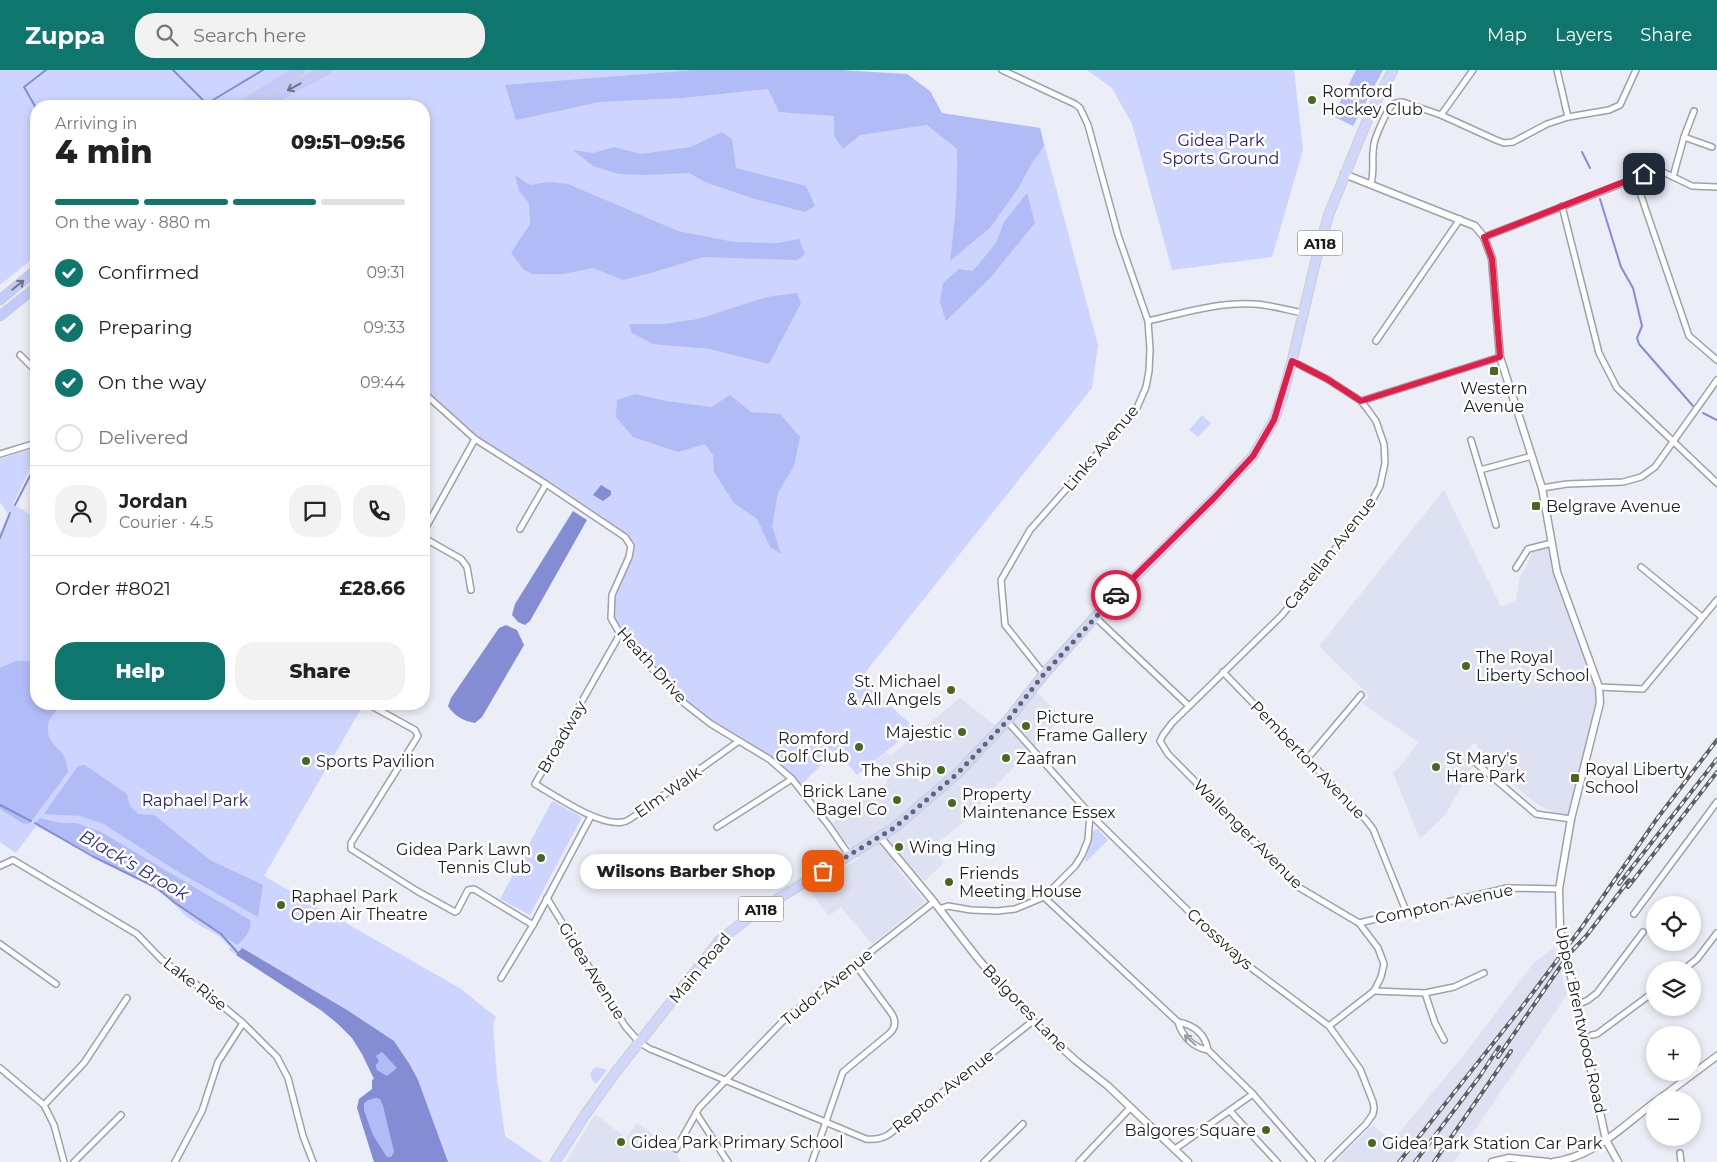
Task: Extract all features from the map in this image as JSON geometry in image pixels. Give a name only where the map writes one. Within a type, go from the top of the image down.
[{"type":"highway","points":[[252,100],[300,70]]},
{"type":"highway","points":[[273,100],[326,70]]},
{"type":"highway","points":[[0,300],[30,275]]},
{"type":"highway","points":[[0,316],[30,292]]},
{"type":"main road","name":"Main Road","points":[[555,1162],[596,1098],[720,940],[756,912],[894,828],[950,780],[1007,721],[1044,674],[1095,617],[1214,498],[1253,456],[1274,420],[1292,361],[1318,247],[1344,174],[1371,111],[1393,70]]},
{"type":"street","name":"Links Avenue","points":[[1002,70],[1080,108],[1092,135],[1118,235],[1148,322],[1150,349],[1146,387],[1136,410],[1030,530],[1001,580],[1005,625],[1044,674]]},
{"type":"street","points":[[1441,115],[1473,70]]},
{"type":"street","points":[[1557,70],[1568,117]]},
{"type":"street","points":[[1371,184],[1374,173],[1374,145],[1391,106],[1398,102],[1441,115],[1504,143],[1513,142],[1548,124],[1568,117],[1610,110],[1620,105],[1636,70]]},
{"type":"street","points":[[1674,177],[1684,137],[1694,110]]},
{"type":"street","points":[[1684,137],[1712,147]]},
{"type":"street","points":[[1344,174],[1460,219],[1475,226],[1484,237],[1654,171],[1663,172],[1692,186],[1717,187]]},
{"type":"street","points":[[1635,178],[1689,336],[1717,360]]},
{"type":"street","points":[[1562,206],[1599,353],[1617,388],[1717,483]]},
{"type":"street","points":[[1376,341],[1460,219]]},
{"type":"street","name":"Upper Brentwood Road","points":[[1484,237],[1492,259],[1500,357],[1542,488],[1557,572],[1599,686],[1600,703],[1572,819],[1560,889],[1560,927],[1563,948],[1570,972],[1606,1140],[1618,1162]]},
{"type":"street","points":[[1148,322],[1208,308],[1239,304],[1274,306],[1303,314]]},
{"type":"street","points":[[20,355],[30,365]]},
{"type":"street","points":[[1361,401],[1500,357]]},
{"type":"street","name":"Castellan Avenue","points":[[1160,741],[1172,723],[1282,615],[1368,508],[1376,494],[1383,473],[1384,444],[1376,421],[1361,401],[1327,379],[1292,361]]},
{"type":"street","points":[[1542,488],[1567,484],[1623,482],[1641,477],[1655,466],[1717,380]]},
{"type":"street","name":"Heath Drive","points":[[430,399],[475,439],[626,537],[632,546],[612,594],[611,618],[620,634],[684,703],[711,724],[769,759],[792,779],[849,855]]},
{"type":"street","points":[[430,520],[475,439]]},
{"type":"street","points":[[1471,440],[1496,525]]},
{"type":"street","points":[[0,454],[30,444]]},
{"type":"street","points":[[1480,470],[1532,456]]},
{"type":"street","points":[[520,529],[546,484]]},
{"type":"street","points":[[430,541],[461,559],[467,567],[471,590]]},
{"type":"street","points":[[1516,568],[1528,549],[1552,544]]},
{"type":"street","points":[[1641,567],[1702,618]]},
{"type":"street","points":[[1599,686],[1643,689],[1717,600]]},
{"type":"street","points":[[1095,617],[1190,706]]},
{"type":"street","name":"Broadway","points":[[591,816],[535,784],[620,634]]},
{"type":"street","name":"Pemberton Avenue","points":[[1223,672],[1373,829],[1406,911]]},
{"type":"street","points":[[1307,759],[1361,695]]},
{"type":"street","points":[[379,710],[415,730],[418,736],[351,843],[351,849],[424,895],[455,912],[468,890],[474,889],[532,925]]},
{"type":"street","name":"Crossways","points":[[1007,721],[1090,814],[1230,952],[1329,1026],[1360,1069],[1374,1108],[1373,1114],[1366,1124],[1328,1162]]},
{"type":"street","name":"Elm Walk","points":[[591,816],[612,823],[624,822],[739,741]]},
{"type":"street","name":"Wallenger Avenue","points":[[1160,741],[1168,754],[1300,888],[1358,923],[1378,948],[1384,964],[1381,978],[1374,991]]},
{"type":"street","points":[[1476,763],[1536,814],[1572,819]]},
{"type":"street","points":[[717,827],[792,779]]},
{"type":"street","points":[[1634,914],[1717,802]]},
{"type":"street","points":[[939,909],[948,906],[971,910],[997,911],[1015,909],[1044,897],[1076,866],[1082,856],[1088,840],[1090,814]]},
{"type":"street","points":[[501,978],[591,816]]},
{"type":"street","name":"Balgores Lane","points":[[880,837],[979,960],[1033,1021],[1075,1060],[1108,1086],[1188,1162]]},
{"type":"street","name":"Lake Rise","points":[[0,866],[12,860],[137,934],[162,960],[201,988],[243,1023],[277,1056],[288,1078],[303,1136],[313,1162]]},
{"type":"street","name":"Compton Avenue","points":[[1358,923],[1507,888],[1560,889]]},
{"type":"street","points":[[1044,897],[1178,1022],[1186,1024],[1199,1032],[1204,1037],[1208,1050],[1253,1094],[1312,1162]]},
{"type":"street","name":"Gidea Avenue","points":[[547,898],[625,1026],[639,1042]]},
{"type":"street","name":"Tudor Avenue","points":[[676,1149],[705,1101],[784,1020],[934,902]]},
{"type":"street","points":[[1577,1005],[1597,993],[1642,932]]},
{"type":"street","points":[[1694,961],[1717,933]]},
{"type":"street","points":[[0,944],[56,984]]},
{"type":"street","points":[[812,1162],[843,1072],[894,1029],[895,1023],[892,1014],[855,964]]},
{"type":"street","points":[[1329,1026],[1374,991],[1425,992],[1454,987],[1484,973]]},
{"type":"street","points":[[1425,992],[1444,1040]]},
{"type":"street","points":[[44,1105],[84,1062],[127,998]]},
{"type":"street","points":[[1592,1035],[1597,1034],[1646,998]]},
{"type":"street","name":"Repton Avenue","points":[[639,1042],[651,1050],[866,1139],[873,1140],[884,1138],[1033,1021]]},
{"type":"street","points":[[1178,1022],[1180,1029],[1189,1040],[1202,1049],[1208,1050]]},
{"type":"street","points":[[175,1162],[202,1111],[218,1062],[243,1023]]},
{"type":"street","points":[[1670,1091],[1717,1056]]},
{"type":"street","points":[[0,1068],[44,1105],[54,1126],[64,1162]]},
{"type":"street","points":[[1175,1149],[1253,1094]]},
{"type":"street","points":[[1079,1162],[1130,1108]]},
{"type":"street","points":[[1553,1162],[1577,1157],[1606,1140],[1646,1109]]},
{"type":"street","points":[[1230,1111],[1277,1162]]},
{"type":"street","points":[[696,1113],[728,1162]]},
{"type":"street","points":[[74,1162],[121,1115]]},
{"type":"street","points":[[984,1162],[1023,1124]]},
{"type":"street","points":[[1680,1153],[1680,1162]]},
{"type":"street","points":[[1492,1162],[1509,1158],[1548,1162]]},
{"type":"shaded area","points":[[696,70],[841,70],[907,74],[930,91],[942,113],[1040,128],[1044,146],[1019,187],[990,228],[950,261],[956,205],[957,149],[927,125],[860,135],[843,149],[834,136],[834,116],[779,112],[768,89],[684,98],[600,102],[516,120],[505,85]]},
{"type":"shaded area","points":[[1356,70],[1383,70],[1353,126],[1333,116]]},
{"type":"shaded area","points":[[722,132],[732,139],[736,168],[806,186],[815,206],[805,212],[755,199],[705,182],[689,173],[619,174],[593,166],[573,150],[593,153],[614,147],[641,154],[691,147]]},
{"type":"shaded area","points":[[515,175],[530,185],[548,182],[568,184],[678,231],[734,242],[777,243],[799,239],[805,254],[797,260],[703,257],[623,280],[593,268],[563,274],[533,274],[524,270],[511,253],[530,224],[529,203],[519,191]]},
{"type":"shaded area","points":[[1027,193],[1035,223],[990,278],[946,321],[940,302],[943,283],[959,269],[973,271],[996,243],[1004,222]]},
{"type":"shaded area","points":[[797,293],[801,303],[769,364],[710,349],[653,344],[632,333],[629,324],[665,324],[698,319],[767,297]]},
{"type":"shaded area","points":[[635,394],[666,401],[711,407],[730,395],[751,412],[780,414],[800,437],[794,466],[778,493],[772,526],[781,554],[770,547],[757,519],[734,503],[714,472],[713,455],[705,444],[678,452],[633,437],[616,417],[617,400]]},
{"type":"shaded area","points":[[601,485],[611,491],[611,495],[603,501],[593,495]]},
{"type":"shaded area","name":"The Royal Liberty School","points":[[1444,490],[1501,607],[1516,600],[1520,577],[1533,549],[1552,543],[1557,572],[1599,687],[1600,703],[1571,819],[1544,808],[1533,801],[1505,778],[1477,748],[1477,744],[1473,743],[1470,747],[1476,757],[1472,768],[1445,815],[1420,839],[1392,774],[1406,760],[1418,742],[1362,703],[1370,696],[1319,646]]},
{"type":"shaded area","points":[[573,511],[587,520],[530,621],[525,625],[518,622],[512,615],[515,604]]},
{"type":"shaded area","points":[[506,625],[517,630],[524,645],[482,717],[475,723],[463,719],[453,713],[448,706],[451,698],[499,628]]},
{"type":"shaded area","points":[[16,661],[30,661],[30,710],[57,710],[48,725],[48,734],[51,741],[62,753],[68,772],[30,823],[24,824],[0,809],[0,668]]},
{"type":"shaded area","points":[[1033,688],[1062,718],[982,800],[977,812],[932,847],[944,863],[924,881],[903,858],[894,864],[925,902],[872,944],[841,907],[829,916],[809,890],[859,858],[831,824],[888,782],[873,764],[886,752],[890,756],[960,698],[995,725],[1012,714]]},
{"type":"shaded area","points":[[85,765],[127,794],[130,806],[138,814],[154,815],[210,860],[263,885],[258,917],[175,870],[104,824],[80,816],[44,814],[78,766]]},
{"type":"shaded area","points":[[40,818],[60,823],[76,823],[101,832],[250,920],[251,923],[247,934],[237,945],[175,903],[157,888],[39,827],[35,823]]},
{"type":"shaded area","points":[[1555,946],[1567,995],[1454,1162],[1336,1162],[1373,1125],[1392,1141],[1464,1055],[1533,964]]},
{"type":"shaded area","points":[[242,948],[347,1010],[394,1041],[418,1080],[448,1162],[374,1162],[357,1108],[359,1099],[372,1089],[372,1080],[374,1079],[352,1038],[322,1011],[236,955]],"holes":[[[382,1052],[397,1068],[387,1076],[377,1070],[376,1065],[379,1061],[376,1056]],[[380,1099],[383,1106],[394,1152],[391,1157],[387,1157],[373,1135],[364,1110],[364,1104],[368,1100]]]},
{"type":"shaded area","points":[[382,1052],[398,1068],[387,1076],[377,1070],[376,1056]]},
{"type":"shaded area","points":[[380,1099],[383,1106],[394,1152],[392,1157],[387,1157],[373,1135],[364,1110],[364,1105],[368,1100]]},
{"type":"shaded area","name":"Gidea Park Primary School","points":[[595,1114],[626,1138],[637,1123],[672,1147],[681,1162],[566,1162]]},
{"type":"green space","name":"Romford Golf Club","points":[[0,70],[700,70],[516,119],[600,102],[684,98],[768,89],[1040,128],[1098,345],[1092,388],[860,679],[915,728],[857,775],[836,750],[799,787],[769,759],[711,724],[684,703],[620,634],[611,618],[612,595],[631,546],[625,537],[475,439],[430,398],[430,100],[30,100],[30,261],[0,285]]},
{"type":"green space","name":"Gidea Park Sports Ground","points":[[1087,70],[1294,70],[1303,150],[1272,257],[1172,270],[1132,124],[1112,88]]},
{"type":"green space","points":[[1202,415],[1211,423],[1198,437],[1189,430]]},
{"type":"green space","name":"Raphael Park","points":[[30,449],[30,469],[13,504],[30,514],[30,710],[360,710],[264,876],[461,989],[496,1017],[493,1023],[497,1078],[505,1136],[543,1162],[374,1162],[357,1108],[359,1099],[372,1089],[372,1080],[374,1079],[352,1038],[338,1024],[322,1011],[229,950],[230,947],[221,938],[184,915],[163,894],[126,872],[36,826],[16,853],[0,842],[0,533],[8,514],[0,502],[0,459]]},
{"type":"green space","name":"Gidea Park Lawn Tennis Club","points":[[552,801],[582,817],[530,915],[500,899]]},
{"type":"green space","points":[[1098,829],[1108,840],[1085,863],[1092,834],[1094,830]]},
{"type":"green space","points":[[597,1067],[607,1070],[596,1084],[590,1074]]},
{"type":"waterway","points":[[31,100],[24,87],[46,70]]},
{"type":"waterway","points":[[173,70],[203,100]]},
{"type":"waterway","points":[[213,100],[263,70]]},
{"type":"waterway","points":[[1582,152],[1590,168]]},
{"type":"waterway","points":[[1600,199],[1621,267],[1633,288],[1642,326],[1637,338],[1639,344],[1693,406]]},
{"type":"waterway","points":[[1703,413],[1717,420]]},
{"type":"waterway","name":"Black's Brook","points":[[15,505],[30,476]]},
{"type":"waterway","name":"Black's Brook","points":[[0,538],[10,513]]},
{"type":"waterway","name":"Black's Brook","points":[[0,805],[31,821]]},
{"type":"waterway","name":"Black's Brook","points":[[35,823],[92,856],[157,888],[175,903],[221,934],[238,953]]},
{"type":"railway","points":[[1399,1162],[1522,1007],[1582,927],[1656,820],[1717,740]]},
{"type":"railway","points":[[1619,884],[1717,759]]},
{"type":"railway","points":[[1628,887],[1717,772]]},
{"type":"railway","points":[[1498,1057],[1569,954],[1587,935],[1629,880]]},
{"type":"railway","points":[[1415,1162],[1480,1076],[1499,1047]]},
{"type":"railway","points":[[1434,1162],[1511,1051]]},
{"type":"way so far","points":[[823,871],[894,828],[958,773],[1007,721],[1044,674],[1116,595]]},
{"type":"place","name":"Romford Hockey Club","points":[[1312,100]]},
{"type":"place","name":"Western Avenue","points":[[1494,371]]},
{"type":"place","name":"Belgrave Avenue","points":[[1536,506]]},
{"type":"place","name":"The Royal Liberty School","points":[[1466,666]]},
{"type":"place","name":"St. Michael & All Angels","points":[[951,690]]},
{"type":"place","name":"Picture Frame Gallery","points":[[1026,726]]},
{"type":"place","name":"Majestic","points":[[962,732]]},
{"type":"place","name":"Romford Golf Club","points":[[859,747]]},
{"type":"place","name":"Zaafran","points":[[1006,758]]},
{"type":"place","name":"Sports Pavilion","points":[[306,761]]},
{"type":"place","name":"St Mary's Hare Park","points":[[1436,767]]},
{"type":"place","name":"The Ship","points":[[941,770]]},
{"type":"place","name":"Royal Liberty School","points":[[1575,778]]},
{"type":"place","name":"Brick Lane Bagel Co","points":[[897,800]]},
{"type":"place","name":"Property Maintenance Essex","points":[[952,803]]},
{"type":"place","name":"Wing Hing","points":[[899,847]]},
{"type":"place","name":"Gidea Park Lawn Tennis Club","points":[[541,858]]},
{"type":"place","name":"Wilsons Barber Shop","points":[[823,871]]},
{"type":"place","name":"Friends Meeting House","points":[[949,882]]},
{"type":"place","name":"Raphael Park Open Air Theatre","points":[[281,905]]},
{"type":"place","name":"Balgores Square","points":[[1266,1130]]},
{"type":"place","name":"Gidea Park Primary School","points":[[621,1142]]},
{"type":"place","name":"Gidea Park Station Car Park","points":[[1372,1143]]},
{"type":"route","points":[[1116,595],[1214,498],[1253,456],[1274,420],[1292,361],[1327,379],[1361,401],[1500,357],[1492,259],[1484,237],[1644,174]]}]
